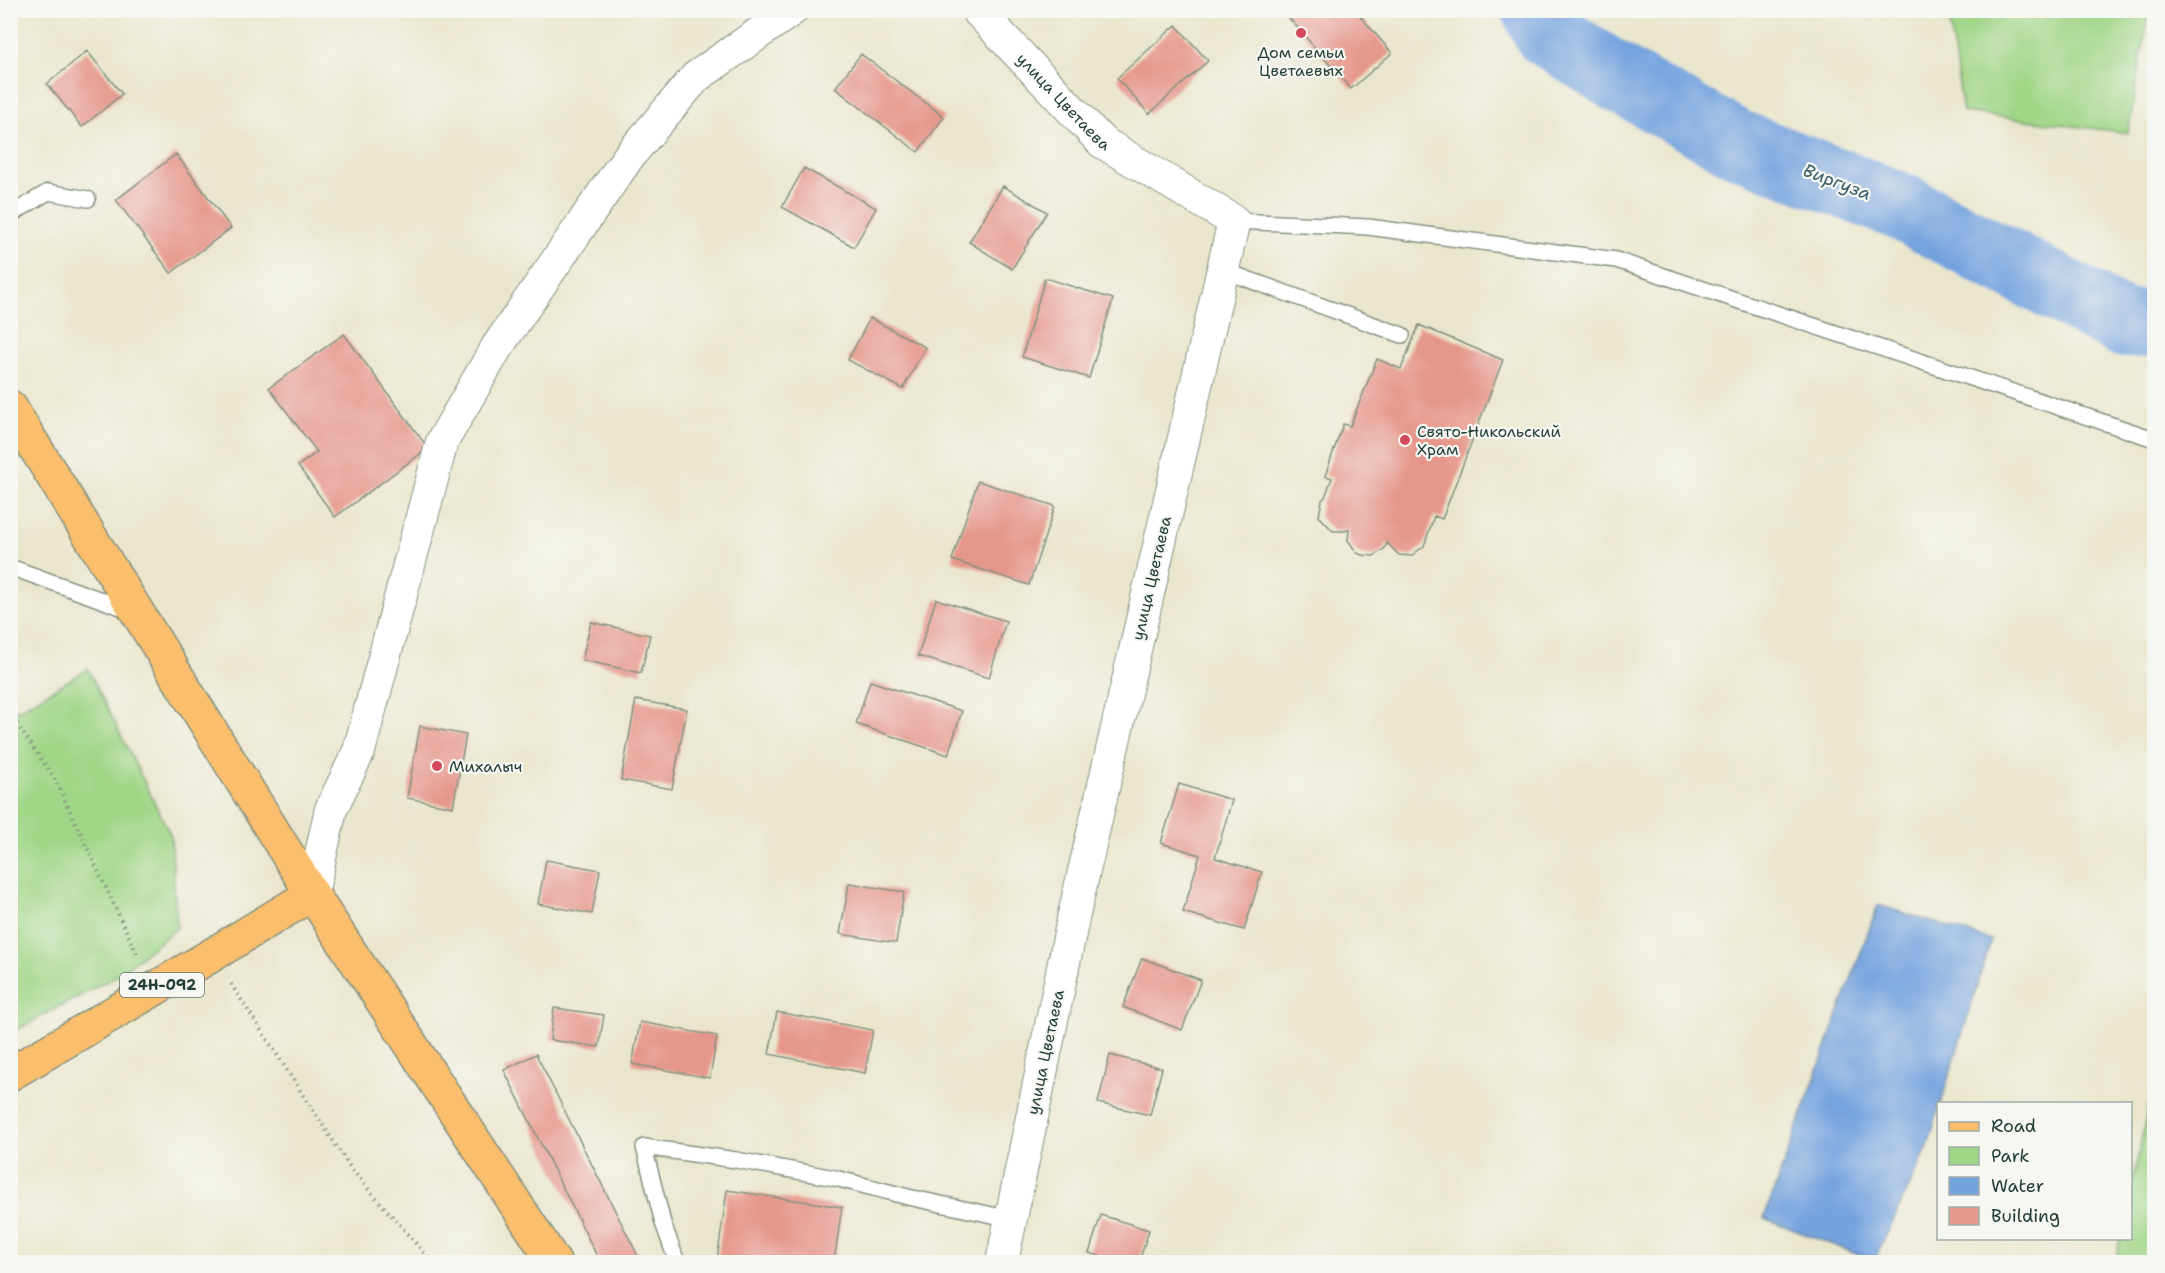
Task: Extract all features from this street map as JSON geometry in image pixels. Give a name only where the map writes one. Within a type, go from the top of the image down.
[{"type":"main road","points":[[10,407],[312,894],[554,1263]]},
{"type":"main road","name":"24Н-092","points":[[10,1074],[312,894]]},
{"type":"street","points":[[312,894],[331,809],[359,751],[442,442],[497,347],[629,156],[696,77],[792,10]]},
{"type":"street","name":"улица Цветаева","points":[[977,10],[1102,142],[1233,221],[1073,919],[1002,1263]]},
{"type":"lane","points":[[10,216],[48,192],[88,199]]},
{"type":"lane","points":[[1233,221],[1368,227],[1616,260],[2154,440]]},
{"type":"lane","points":[[1222,270],[1402,335]]},
{"type":"lane","points":[[10,567],[138,613]]},
{"type":"lane","points":[[677,1263],[663,1223],[644,1147],[736,1160],[835,1178],[908,1197],[1011,1219]]},
{"type":"green space","points":[[1948,11],[2149,11],[2128,133],[1963,112]]},
{"type":"green space","points":[[88,669],[171,836],[177,928],[116,976],[11,1033],[11,714]]},
{"type":"green space","points":[[2154,1078],[2154,1262],[2115,1262],[2120,1240],[2132,1240],[2132,1185]]},
{"type":"water","points":[[1878,905],[1991,940],[1941,1102],[1937,1102],[1937,1114],[1927,1149],[1874,1261],[1764,1218]]},
{"type":"building","points":[[1282,10],[1355,10],[1392,53],[1351,89]]},
{"type":"building","points":[[1176,25],[1208,61],[1149,114],[1117,78]]},
{"type":"building","points":[[87,51],[122,94],[82,127],[47,84]]},
{"type":"building","points":[[861,54],[944,117],[918,152],[835,88]]},
{"type":"building","points":[[176,154],[231,228],[171,273],[116,200]]},
{"type":"building","points":[[804,168],[876,208],[854,247],[782,207]]},
{"type":"building","points":[[1003,186],[1047,212],[1012,269],[969,242]]},
{"type":"building","points":[[1045,278],[1113,299],[1089,378],[1022,357]]},
{"type":"building","points":[[870,318],[925,347],[903,389],[848,360]]},
{"type":"building","name":"Свято-Никольский Храм","points":[[1419,325],[1503,360],[1442,519],[1434,516],[1424,546],[1411,556],[1399,555],[1387,543],[1384,549],[1374,556],[1362,555],[1357,553],[1348,540],[1349,529],[1333,531],[1319,516],[1322,500],[1332,478],[1325,476],[1343,424],[1350,426],[1377,359],[1401,369]]},
{"type":"building","points":[[344,334],[428,448],[335,517],[298,466],[317,452],[269,388]]},
{"type":"building","points":[[978,481],[1055,506],[1029,585],[952,560]]},
{"type":"building","points":[[936,599],[1006,621],[989,678],[918,656]]},
{"type":"building","points":[[591,622],[650,635],[641,673],[582,660]]},
{"type":"building","points":[[870,681],[962,711],[948,755],[856,724]]},
{"type":"building","points":[[636,700],[687,709],[672,789],[621,780]]},
{"type":"building","name":"Михалыч","points":[[420,726],[466,735],[453,807],[407,798]]},
{"type":"building","points":[[1179,784],[1232,800],[1215,858],[1262,872],[1244,930],[1183,912],[1200,855],[1161,843]]},
{"type":"building","points":[[546,860],[600,870],[592,914],[538,904]]},
{"type":"building","points":[[849,883],[904,892],[896,943],[840,934]]},
{"type":"building","points":[[1142,958],[1201,980],[1182,1030],[1123,1007]]},
{"type":"building","points":[[554,1008],[604,1015],[599,1047],[550,1040]]},
{"type":"building","points":[[777,1012],[873,1030],[865,1073],[769,1054]]},
{"type":"building","points":[[640,1022],[717,1036],[710,1078],[632,1064]]},
{"type":"building","points":[[536,1054],[641,1262],[600,1262],[504,1070]]},
{"type":"building","points":[[1110,1055],[1162,1068],[1150,1115],[1098,1103]]},
{"type":"building","points":[[727,1190],[842,1207],[834,1262],[717,1260]]},
{"type":"building","points":[[1101,1215],[1149,1230],[1139,1262],[1119,1262],[1089,1253]]},
{"type":"waterway","name":"Виргуза","points":[[1536,10],[1547,33],[1623,81],[1736,143],[1902,207],[2125,324],[2154,323]]},
{"type":"place","name":"Дом семьи Цветаевых","points":[[1301,33]]},
{"type":"place","name":"Свято-Никольский Храм","points":[[1405,440]]},
{"type":"place","name":"Михалыч","points":[[437,766]]}]
